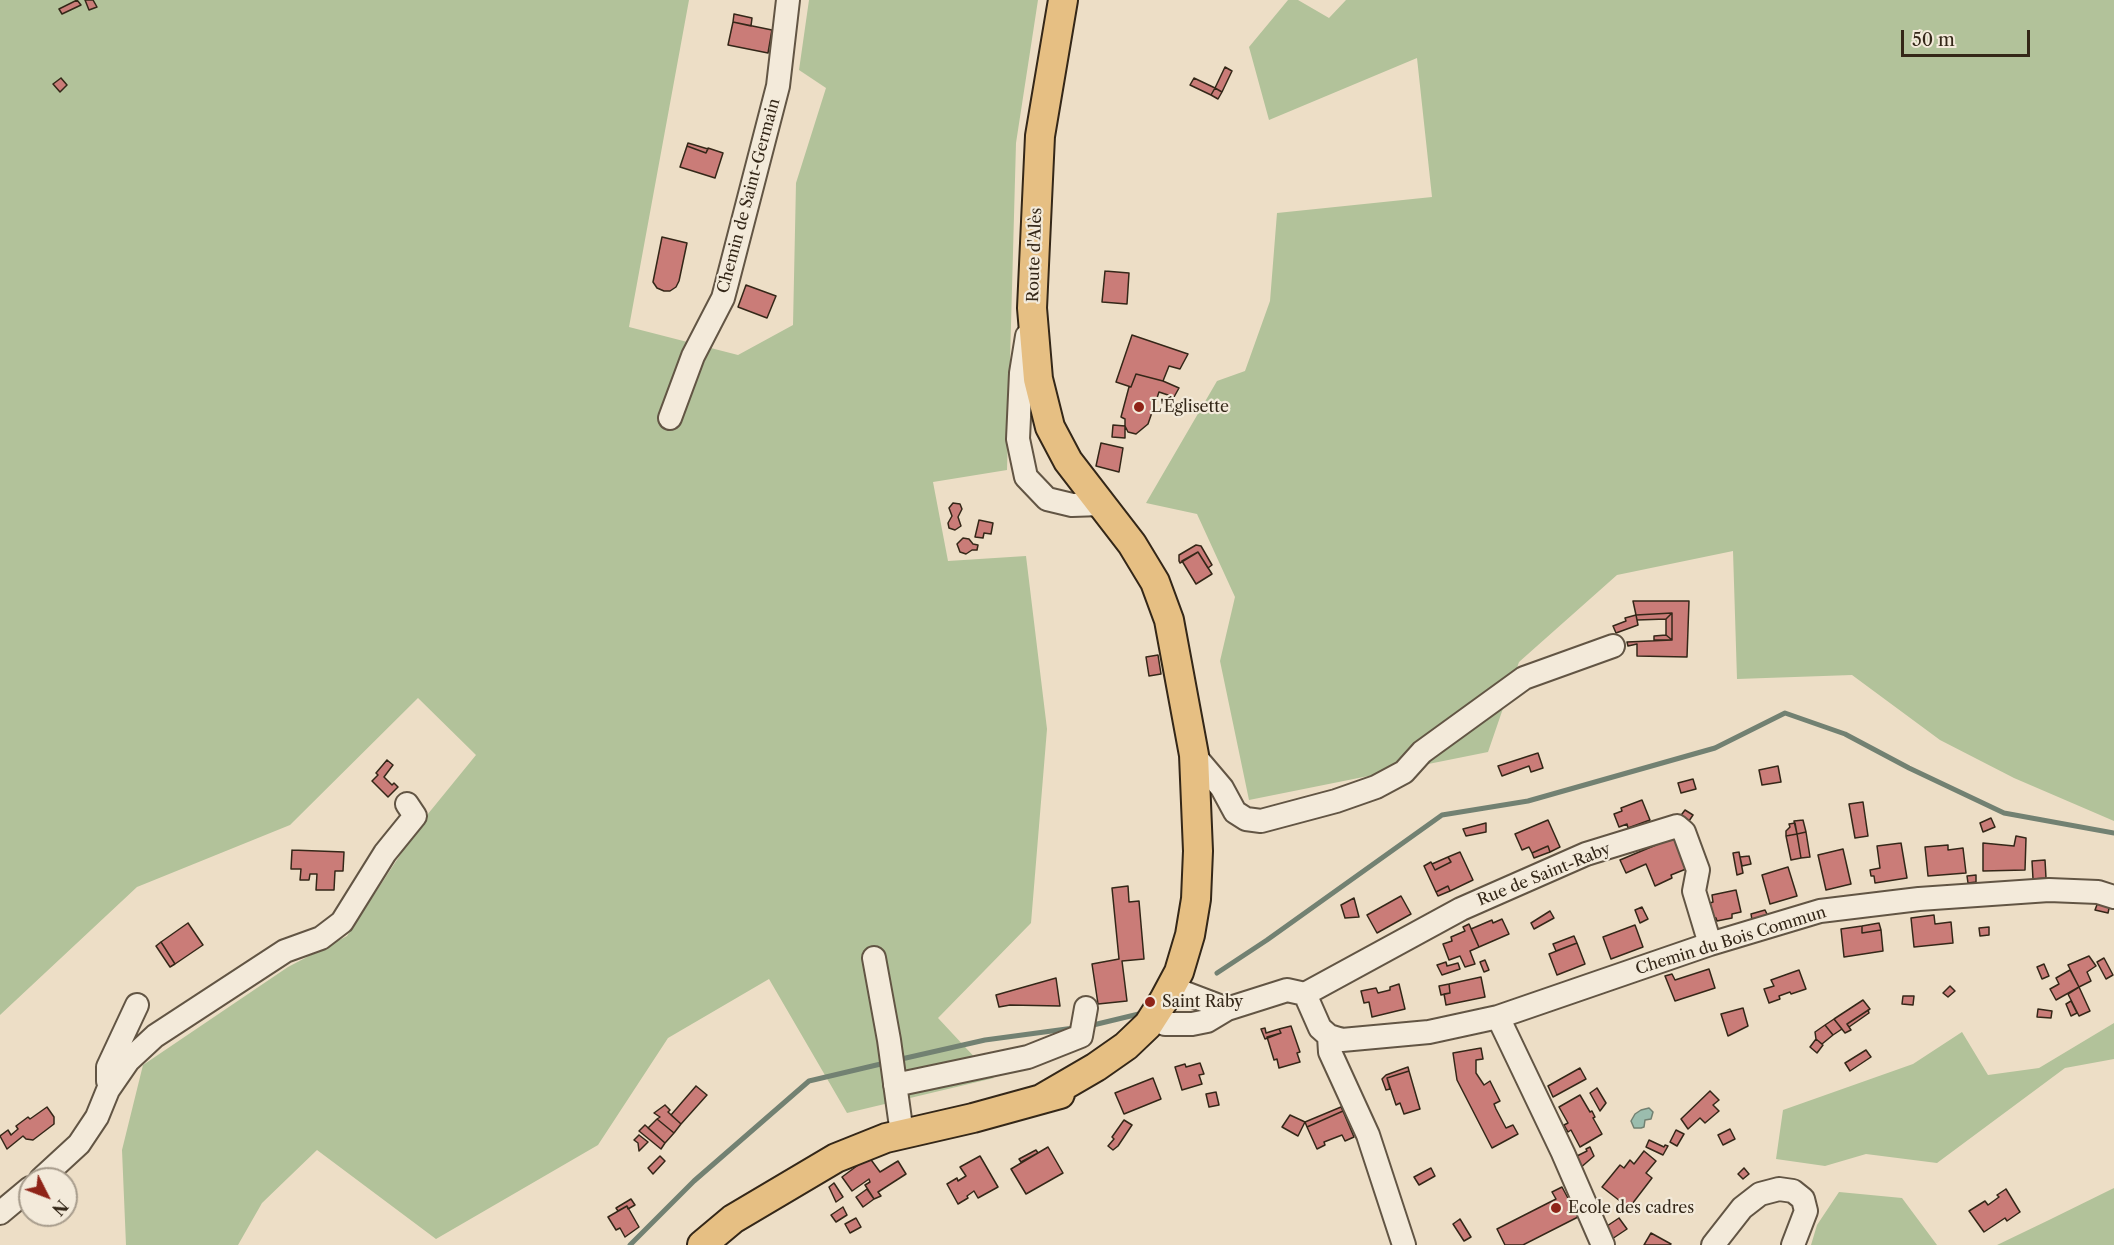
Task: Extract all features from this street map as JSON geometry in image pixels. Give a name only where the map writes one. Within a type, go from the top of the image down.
[{"type":"main road","name":"Route d'Alès","points":[[1063,0],[1040,136],[1032,308],[1038,379],[1050,427],[1068,461],[1131,544],[1155,582],[1169,620],[1194,755],[1198,851]]},
{"type":"main road","points":[[702,1245],[733,1219],[836,1158],[886,1138],[973,1118],[1062,1093],[1135,1055],[1165,1024],[1185,993],[1202,953],[1204,874],[1198,851]]},
{"type":"main road","points":[[1041,1099],[1096,1067],[1126,1046],[1148,1025],[1164,1000],[1179,972],[1190,935],[1196,899],[1198,851]]},
{"type":"main road","points":[[722,1245],[784,1208],[853,1152]]},
{"type":"street","name":"Chemin de Saint-Germain","points":[[670,418],[693,356],[723,298],[778,86],[788,0]]},
{"type":"street","points":[[1032,308],[1021,373],[1018,439],[1026,477],[1047,499],[1072,505],[1098,501]]},
{"type":"street","points":[[1194,755],[1222,789],[1235,812],[1246,819],[1261,821],[1336,801],[1376,787],[1404,772],[1422,752],[1524,678],[1613,646]]},
{"type":"street","points":[[54,1167],[79,1144],[97,1117],[108,1090],[128,1061],[155,1036],[285,951],[321,938],[342,922],[385,853],[415,816],[407,804]]},
{"type":"street","name":"Rue de Saint-Raby","points":[[1305,994],[1461,909],[1586,854],[1677,826],[1684,832],[1698,870],[1694,891],[1710,944]]},
{"type":"street","name":"Chemin du Bois Commun","points":[[1329,1036],[1342,1040],[1429,1032],[1498,1017],[1710,944],[1820,911],[1919,899],[2049,890],[2098,892],[2114,897]]},
{"type":"street","points":[[874,958],[889,1040],[902,1134]]},
{"type":"street","points":[[1165,1024],[1192,1024],[1207,1021],[1227,1009],[1287,990],[1305,994],[1320,1028],[1329,1036],[1330,1053],[1368,1135],[1404,1245]]},
{"type":"street","points":[[1185,993],[1227,1009]]},
{"type":"street","points":[[108,1090],[108,1067],[137,1005]]},
{"type":"street","points":[[1498,1017],[1563,1153],[1603,1245]]},
{"type":"street","points":[[894,1082],[1028,1057],[1084,1022]]},
{"type":"street","points":[[1713,1245],[1742,1208],[1760,1194],[1779,1189],[1793,1191],[1803,1199],[1806,1211],[1793,1245]]},
{"type":"street","points":[[0,1213],[18,1198]]},
{"type":"shaded area","points":[[0,0],[689,0],[629,327],[738,355],[793,325],[796,183],[826,88],[799,70],[809,0],[1038,0],[1016,143],[1007,470],[933,482],[948,561],[1026,556],[1047,729],[1031,923],[938,1018],[994,1078],[847,1113],[769,979],[668,1038],[598,1145],[436,1239],[317,1150],[262,1203],[238,1245],[126,1245],[122,1150],[143,1065],[288,967],[347,936],[423,820],[476,755],[418,698],[290,825],[137,887],[0,1015]]},
{"type":"shaded area","points":[[1288,0],[1298,0],[1329,18],[1346,0],[2114,0],[2114,821],[2014,778],[1940,740],[1852,675],[1737,679],[1733,551],[1617,575],[1519,662],[1488,752],[1249,800],[1220,661],[1235,597],[1197,514],[1146,503],[1217,381],[1245,371],[1270,301],[1277,213],[1432,197],[1417,58],[1269,120],[1249,47]]},
{"type":"shaded area","points":[[2114,1023],[2114,1059],[2065,1068],[1937,1163],[1866,1154],[1825,1166],[1776,1159],[1783,1110],[1913,1064],[1962,1032],[1988,1075],[2039,1068]]},
{"type":"shaded area","points":[[1649,1108],[1653,1112],[1651,1119],[1645,1120],[1644,1127],[1634,1128],[1631,1121],[1635,1114]]},
{"type":"shaded area","points":[[2114,1188],[2114,1245],[1997,1245],[2049,1220]]},
{"type":"shaded area","points":[[1839,1192],[1902,1198],[1937,1245],[1811,1245],[1817,1225]]},
{"type":"building","points":[[77,0],[81,5],[62,14],[59,9]]},
{"type":"building","points":[[85,0],[93,0],[97,7],[89,10]]},
{"type":"building","points":[[734,14],[752,18],[751,26],[733,22]]},
{"type":"building","points":[[733,22],[772,30],[768,53],[728,45]]},
{"type":"building","points":[[1225,67],[1232,71],[1222,92],[1215,88]]},
{"type":"building","points":[[61,78],[67,85],[60,92],[53,84]]},
{"type":"building","points":[[1194,78],[1215,88],[1211,95],[1190,85]]},
{"type":"building","points":[[1215,88],[1222,92],[1218,99],[1211,95]]},
{"type":"building","points":[[688,143],[708,149],[706,153],[687,146]]},
{"type":"building","points":[[687,146],[706,153],[708,148],[723,153],[715,178],[680,167]]},
{"type":"building","points":[[662,237],[687,243],[679,281],[670,291],[657,288],[653,282]]},
{"type":"building","points":[[1105,271],[1129,273],[1127,304],[1102,302]]},
{"type":"building","points":[[746,285],[776,296],[767,318],[738,307]]},
{"type":"building","points":[[1132,335],[1188,354],[1180,369],[1169,366],[1163,381],[1136,374],[1131,387],[1116,382]]},
{"type":"building","name":"L'Églisette","points":[[1136,374],[1179,388],[1174,397],[1159,392],[1148,424],[1136,434],[1128,432],[1125,419],[1121,417],[1129,387]]},
{"type":"building","points":[[1113,425],[1125,426],[1125,438],[1112,437]]},
{"type":"building","points":[[1101,443],[1123,448],[1119,472],[1096,466]]},
{"type":"building","points":[[953,503],[960,504],[962,509],[958,517],[961,526],[955,530],[949,528],[948,523],[952,516],[949,508]]},
{"type":"building","points":[[979,520],[993,523],[991,534],[984,533],[983,538],[975,537]]},
{"type":"building","points":[[963,538],[978,545],[977,550],[966,554],[960,552],[957,544]]},
{"type":"building","points":[[1196,545],[1201,546],[1212,565],[1208,568],[1198,552],[1180,563],[1179,555]]},
{"type":"building","points":[[1198,552],[1212,574],[1196,584],[1182,561]]},
{"type":"building","points":[[1633,601],[1689,601],[1687,657],[1637,656],[1637,644],[1628,646],[1627,642],[1672,640],[1672,613],[1636,615]]},
{"type":"building","points":[[1672,613],[1666,619],[1637,620],[1636,615]]},
{"type":"building","points":[[1672,613],[1672,640],[1666,635],[1666,619]]},
{"type":"building","points":[[1636,615],[1638,625],[1616,633],[1613,626],[1626,621],[1625,618]]},
{"type":"building","points":[[1666,635],[1672,640],[1654,640],[1654,636]]},
{"type":"building","points":[[1158,655],[1161,674],[1149,676],[1146,657]]},
{"type":"building","points":[[1538,753],[1543,768],[1531,772],[1529,766],[1502,776],[1498,766]]},
{"type":"building","points":[[387,760],[393,765],[384,777],[392,785],[394,783],[398,787],[388,797],[372,781]]},
{"type":"building","points":[[1778,766],[1781,782],[1762,785],[1759,770]]},
{"type":"building","points":[[1693,779],[1696,789],[1681,793],[1678,783]]},
{"type":"building","points":[[1642,800],[1650,820],[1628,828],[1627,824],[1619,827],[1614,814],[1622,811],[1621,808]]},
{"type":"building","points":[[1863,802],[1868,836],[1855,838],[1849,804]]},
{"type":"building","points":[[1685,810],[1693,815],[1687,824],[1679,818]]},
{"type":"building","points":[[1991,818],[1995,827],[1983,832],[1980,823]]},
{"type":"building","points":[[1548,820],[1560,847],[1550,852],[1548,846],[1532,853],[1529,847],[1522,850],[1515,834]]},
{"type":"building","points":[[1803,820],[1806,832],[1797,834],[1794,821]]},
{"type":"building","points":[[1486,823],[1486,832],[1466,836],[1463,829]]},
{"type":"building","points":[[1795,823],[1797,834],[1786,836],[1789,824]]},
{"type":"building","points":[[1806,832],[1810,857],[1801,858],[1797,834]]},
{"type":"building","points":[[1797,834],[1801,858],[1791,860],[1786,836]]},
{"type":"building","points":[[2016,836],[2026,838],[2025,870],[1983,871],[1983,843],[2014,846]]},
{"type":"building","points":[[1675,837],[1686,869],[1671,875],[1672,878],[1655,886],[1646,864],[1626,873],[1620,860]]},
{"type":"building","points":[[1901,843],[1907,878],[1875,883],[1870,870],[1880,868],[1877,846]]},
{"type":"building","points":[[1948,845],[1948,850],[1963,848],[1966,873],[1928,876],[1925,847]]},
{"type":"building","points":[[1548,846],[1550,852],[1534,858],[1532,853]]},
{"type":"building","points":[[1843,849],[1851,884],[1826,890],[1818,855]]},
{"type":"building","points":[[292,850],[344,852],[343,871],[335,871],[334,890],[316,890],[317,874],[310,874],[309,880],[300,880],[301,869],[291,869]]},
{"type":"building","points":[[1460,852],[1473,880],[1450,891],[1448,886],[1436,892],[1424,866],[1431,862],[1435,870],[1451,862],[1448,857]]},
{"type":"building","points":[[1739,852],[1743,873],[1737,875],[1733,853]]},
{"type":"building","points":[[1749,856],[1751,864],[1742,866],[1740,857]]},
{"type":"building","points":[[1448,857],[1451,862],[1435,870],[1432,864]]},
{"type":"building","points":[[2045,860],[2046,878],[2033,879],[2032,861]]},
{"type":"building","points":[[1788,867],[1797,896],[1770,904],[1762,875]]},
{"type":"building","points":[[1976,875],[1976,882],[1968,883],[1967,876]]},
{"type":"building","points":[[1128,886],[1129,902],[1139,901],[1144,959],[1122,961],[1127,1001],[1098,1004],[1092,964],[1119,959],[1112,888]]},
{"type":"building","points":[[1448,886],[1450,891],[1438,896],[1436,892]]},
{"type":"building","points":[[1736,890],[1741,912],[1732,914],[1732,918],[1717,921],[1712,917],[1710,903],[1713,902],[1712,895]]},
{"type":"building","points":[[1401,896],[1411,914],[1377,933],[1367,915]]},
{"type":"building","points":[[1354,898],[1359,917],[1345,918],[1341,905]]},
{"type":"building","points":[[2098,902],[2110,904],[2108,913],[2095,910]]},
{"type":"building","points":[[1642,907],[1648,919],[1640,923],[1635,910]]},
{"type":"building","points":[[1765,910],[1768,916],[1752,920],[1751,914]]},
{"type":"building","points":[[1550,911],[1554,918],[1534,929],[1531,923]]},
{"type":"building","points":[[1934,915],[1935,924],[1951,922],[1953,943],[1914,947],[1911,918]]},
{"type":"building","points":[[1502,919],[1509,934],[1479,947],[1471,929],[1492,920],[1493,923]]},
{"type":"building","points":[[188,923],[203,945],[175,964],[161,942]]},
{"type":"building","points":[[1879,923],[1881,930],[1862,933],[1862,926]]},
{"type":"building","points":[[1469,924],[1479,947],[1470,951],[1475,964],[1465,967],[1460,956],[1449,960],[1443,944],[1452,941],[1451,937],[1465,931],[1463,927]]},
{"type":"building","points":[[1635,925],[1643,947],[1611,959],[1603,937]]},
{"type":"building","points":[[1862,926],[1862,933],[1881,930],[1883,951],[1844,957],[1841,929]]},
{"type":"building","points":[[1989,927],[1989,935],[1980,936],[1979,928]]},
{"type":"building","points":[[1574,936],[1577,943],[1556,951],[1553,944]]},
{"type":"building","points":[[161,942],[175,964],[170,967],[156,946]]},
{"type":"building","points":[[1577,943],[1585,964],[1557,975],[1549,954]]},
{"type":"building","points":[[2089,956],[2096,966],[2087,972],[2091,981],[2079,987],[2068,965]]},
{"type":"building","points":[[2104,958],[2113,975],[2106,979],[2097,962]]},
{"type":"building","points":[[1485,960],[1489,970],[1484,972],[1480,962]]},
{"type":"building","points":[[1446,962],[1447,966],[1458,963],[1460,969],[1442,975],[1437,965]]},
{"type":"building","points":[[2044,964],[2049,976],[2042,979],[2037,967]]},
{"type":"building","points":[[1709,969],[1715,988],[1675,1001],[1665,976],[1672,974],[1675,980]]},
{"type":"building","points":[[1799,970],[1806,989],[1779,996],[1780,999],[1769,1003],[1764,989],[1774,986],[1771,980]]},
{"type":"building","points":[[2070,970],[2079,987],[2056,1000],[2050,989],[2059,984],[2056,978]]},
{"type":"building","points":[[1481,977],[1485,997],[1446,1005],[1444,994],[1450,993],[1449,984]]},
{"type":"building","points":[[1056,978],[1060,1006],[1010,1005],[999,1007],[996,995]]},
{"type":"building","points":[[1399,984],[1405,1009],[1372,1017],[1369,1002],[1364,1003],[1361,991],[1376,988],[1378,993],[1390,990],[1390,987]]},
{"type":"building","points":[[1449,984],[1450,993],[1441,995],[1439,986]]},
{"type":"building","points":[[1950,986],[1955,991],[1948,997],[1943,993]]},
{"type":"building","points":[[2079,987],[2090,1011],[2079,1016],[2068,994]]},
{"type":"building","points":[[1903,996],[1914,996],[1913,1005],[1902,1004]]},
{"type":"building","points":[[1863,1000],[1870,1009],[1847,1024],[1851,1030],[1845,1033],[1834,1019]]},
{"type":"building","points":[[2071,1001],[2077,1013],[2071,1016],[2066,1004]]},
{"type":"building","points":[[1743,1008],[1748,1026],[1728,1036],[1721,1014]]},
{"type":"building","points":[[2038,1009],[2052,1011],[2051,1018],[2037,1017]]},
{"type":"building","points":[[1868,1010],[1869,1013],[1849,1027],[1847,1024]]},
{"type":"building","points":[[1834,1019],[1842,1029],[1833,1035],[1825,1025]]},
{"type":"building","points":[[1825,1025],[1833,1035],[1822,1044],[1816,1039],[1815,1032]]},
{"type":"building","points":[[1291,1026],[1300,1052],[1297,1053],[1300,1062],[1279,1068],[1267,1037],[1281,1033],[1279,1029]]},
{"type":"building","points":[[1265,1028],[1266,1033],[1279,1029],[1281,1033],[1265,1039],[1261,1029]]},
{"type":"building","points":[[1816,1039],[1823,1045],[1817,1053],[1810,1047]]},
{"type":"building","points":[[1481,1048],[1483,1059],[1476,1060],[1476,1073],[1484,1085],[1490,1081],[1500,1101],[1494,1104],[1506,1128],[1513,1125],[1518,1134],[1492,1148],[1457,1080],[1453,1053]]},
{"type":"building","points":[[1866,1050],[1871,1057],[1850,1071],[1845,1063]]},
{"type":"building","points":[[1200,1063],[1204,1074],[1199,1075],[1202,1084],[1182,1090],[1175,1067]]},
{"type":"building","points":[[1408,1067],[1409,1071],[1387,1078],[1390,1089],[1386,1090],[1382,1079],[1386,1075]]},
{"type":"building","points":[[1580,1068],[1586,1079],[1553,1097],[1548,1086]]},
{"type":"building","points":[[1409,1071],[1420,1109],[1404,1114],[1400,1103],[1396,1105],[1387,1078]]},
{"type":"building","points":[[1153,1078],[1161,1099],[1124,1114],[1115,1093]]},
{"type":"building","points":[[696,1086],[707,1095],[681,1124],[671,1115]]},
{"type":"building","points":[[1597,1088],[1606,1103],[1600,1111],[1590,1093]]},
{"type":"building","points":[[1710,1091],[1719,1100],[1713,1105],[1719,1111],[1705,1123],[1700,1118],[1688,1129],[1681,1119]]},
{"type":"building","points":[[1216,1092],[1219,1105],[1209,1107],[1206,1094]]},
{"type":"building","points":[[1580,1095],[1590,1112],[1592,1111],[1595,1117],[1593,1118],[1602,1134],[1580,1147],[1571,1130],[1568,1132],[1564,1125],[1568,1123],[1559,1107]]},
{"type":"building","points":[[665,1105],[670,1110],[668,1112],[681,1124],[674,1133],[657,1119],[660,1117],[654,1113]]},
{"type":"building","points":[[47,1107],[54,1117],[54,1124],[33,1140],[23,1136],[7,1149],[0,1136],[8,1130],[11,1135],[18,1129],[16,1126]]},
{"type":"building","points":[[1341,1107],[1343,1111],[1307,1127],[1305,1122]]},
{"type":"building","points":[[1343,1111],[1354,1137],[1345,1141],[1342,1135],[1324,1142],[1325,1145],[1317,1149],[1307,1127]]},
{"type":"building","points":[[1290,1115],[1305,1122],[1298,1136],[1282,1127]]},
{"type":"building","points":[[657,1119],[674,1133],[665,1143],[648,1128]]},
{"type":"building","points":[[1124,1120],[1132,1125],[1113,1150],[1108,1146]]},
{"type":"building","points":[[645,1125],[665,1143],[661,1149],[639,1131]]},
{"type":"building","points":[[1730,1129],[1735,1139],[1723,1145],[1718,1135]]},
{"type":"building","points":[[1676,1130],[1684,1134],[1677,1146],[1670,1142]]},
{"type":"building","points":[[639,1135],[648,1142],[639,1151],[638,1143],[634,1140]]},
{"type":"building","points":[[1649,1140],[1664,1147],[1668,1146],[1663,1155],[1646,1147]]},
{"type":"building","points":[[1048,1147],[1063,1173],[1026,1194],[1011,1169]]},
{"type":"building","points":[[1590,1147],[1594,1156],[1579,1169],[1573,1158]]},
{"type":"building","points":[[1036,1150],[1038,1153],[1021,1162],[1019,1159]]},
{"type":"building","points":[[1644,1151],[1656,1161],[1646,1173],[1652,1178],[1629,1208],[1602,1187],[1620,1165],[1624,1168],[1630,1160],[1634,1164]]},
{"type":"building","points":[[660,1156],[665,1161],[653,1174],[648,1168]]},
{"type":"building","points":[[980,1156],[998,1187],[978,1198],[974,1191],[958,1204],[947,1184],[966,1176],[960,1167]]},
{"type":"building","points":[[869,1157],[880,1172],[898,1161],[906,1174],[878,1192],[881,1196],[874,1199],[865,1185],[870,1182],[869,1179],[852,1191],[842,1177]]},
{"type":"building","points":[[1431,1168],[1435,1176],[1419,1185],[1414,1177]]},
{"type":"building","points":[[1744,1168],[1749,1174],[1743,1179],[1738,1174]]},
{"type":"building","points":[[834,1183],[843,1197],[836,1202],[829,1187]]},
{"type":"building","name":"Ecole des cadres","points":[[1562,1187],[1578,1217],[1523,1245],[1505,1245],[1497,1229],[1556,1199],[1552,1192]]},
{"type":"building","points":[[867,1189],[874,1199],[863,1207],[856,1197]]},
{"type":"building","points":[[2006,1189],[2020,1212],[2007,1221],[2005,1218],[1984,1232],[1969,1211],[1985,1201],[1988,1205]]},
{"type":"building","points":[[631,1199],[635,1205],[618,1211],[616,1208]]},
{"type":"building","points":[[627,1206],[639,1227],[625,1237],[620,1228],[616,1230],[608,1217]]},
{"type":"building","points":[[843,1207],[847,1215],[836,1222],[831,1215]]},
{"type":"building","points":[[856,1218],[861,1227],[850,1233],[845,1224]]},
{"type":"building","points":[[1619,1218],[1627,1229],[1609,1241],[1604,1228]]},
{"type":"building","points":[[1460,1219],[1471,1237],[1464,1241],[1453,1224]]},
{"type":"building","points":[[1651,1233],[1671,1244],[1644,1245]]},
{"type":"waterway","points":[[1217,973],[1442,815],[1528,801],[1715,748],[1785,713],[1845,734],[1909,768],[2004,813],[2114,833]]},
{"type":"waterway","points":[[1089,1026],[1143,1013]]},
{"type":"waterway","points":[[897,1060],[985,1040],[1074,1028]]},
{"type":"waterway","points":[[630,1245],[694,1181],[809,1081],[885,1063]]},
{"type":"place","name":"L'Églisette","points":[[1139,407]]},
{"type":"place","name":"Saint Raby","points":[[1150,1002]]},
{"type":"place","name":"Ecole des cadres","points":[[1556,1208]]}]
